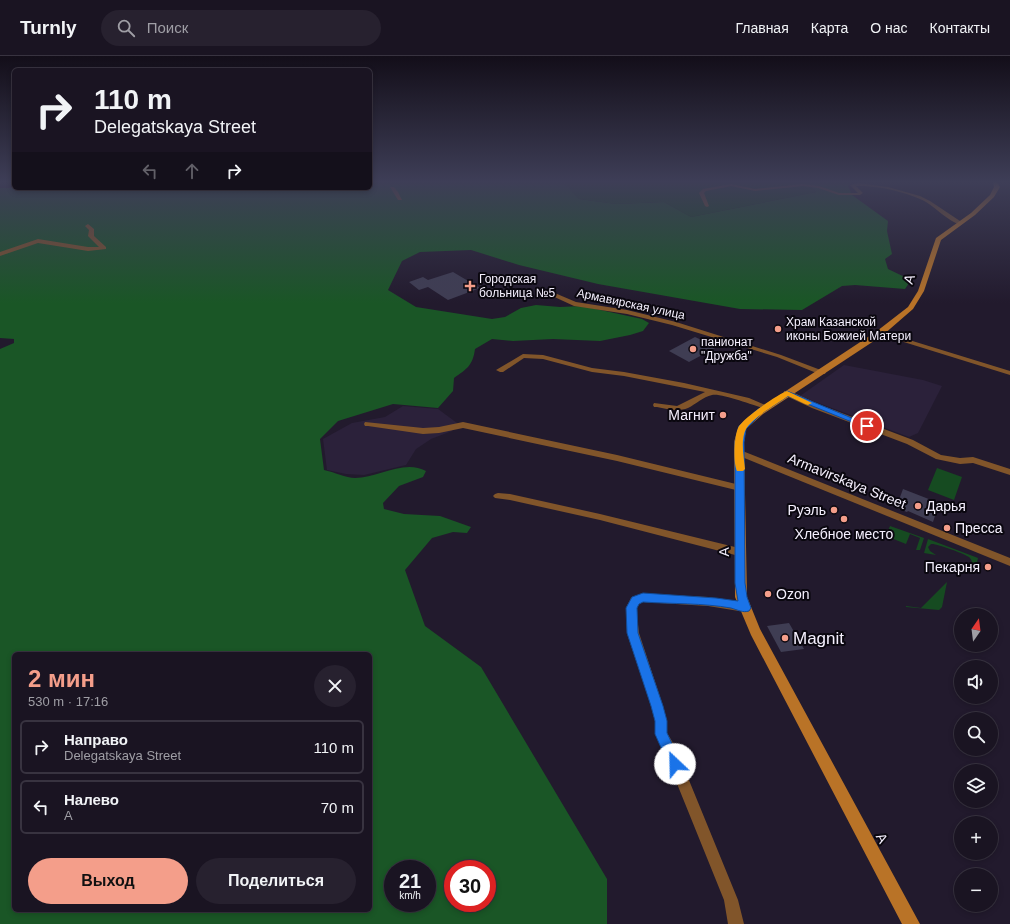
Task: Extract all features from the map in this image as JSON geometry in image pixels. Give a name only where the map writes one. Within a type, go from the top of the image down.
[{"type":"main road","name":"A","points":[[911,924],[755,631],[741,597],[739,552],[739,442],[742,428],[766,407],[880,333],[911,308],[921,292],[936,244],[943,235],[960,223]]},
{"type":"street","points":[[0,254],[38,241],[88,249],[104,248],[91,236],[92,230],[88,226]]},
{"type":"street","name":"Армавирская улица","points":[[550,293],[579,305],[627,312],[674,323],[778,356],[822,372]]},
{"type":"street","points":[[880,333],[1010,373]]},
{"type":"street","points":[[500,370],[523,356],[543,357],[592,370],[632,375],[684,385],[746,400],[766,407]]},
{"type":"street","points":[[657,405],[677,408],[685,406],[695,399],[713,392]]},
{"type":"street","points":[[787,393],[815,406],[910,442],[939,457],[960,461],[973,460],[1010,472]]},
{"type":"street","points":[[368,424],[423,431],[439,430],[463,425],[617,458],[740,488]]},
{"type":"street","name":"Armavirskaya Street","points":[[740,453],[1010,562]]},
{"type":"street","points":[[498,496],[510,497],[600,517],[739,552]]},
{"type":"street","points":[[736,924],[731,900],[661,734],[661,721],[657,706],[633,633],[632,608],[635,600],[643,598],[716,602],[746,608]]},
{"type":"shaded area","points":[[844,365],[923,380],[942,386],[918,433],[909,437],[800,396]]},
{"type":"shaded area","points":[[403,406],[438,409],[457,423],[452,431],[431,439],[416,449],[406,465],[364,475],[346,474],[327,470],[323,439],[352,423],[385,417]]},
{"type":"green space","points":[[0,223],[888,223],[887,231],[892,254],[885,259],[888,269],[911,280],[905,289],[855,285],[842,286],[802,310],[740,309],[598,284],[519,265],[471,250],[420,252],[402,261],[388,290],[416,307],[492,319],[505,317],[521,308],[536,305],[560,307],[582,306],[642,319],[649,323],[643,331],[600,341],[553,339],[513,341],[492,339],[475,349],[471,363],[454,378],[453,391],[438,408],[393,404],[338,421],[320,439],[324,470],[355,478],[409,467],[426,471],[423,477],[399,486],[383,503],[384,509],[404,514],[440,516],[471,527],[467,533],[453,532],[432,538],[405,570],[425,626],[481,667],[607,879],[607,924],[0,924],[0,349],[14,343],[14,339],[0,338]]},
{"type":"green space","points":[[937,468],[962,477],[954,500],[928,490]]},
{"type":"green space","points":[[890,526],[924,538],[920,550],[916,550],[920,538],[910,534],[906,544],[886,536]]},
{"type":"green space","points":[[928,539],[978,558],[976,567],[972,566],[972,561],[969,557],[957,551],[938,545],[931,544],[928,547],[930,551],[936,555],[924,553]]},
{"type":"green space","points":[[947,582],[942,607],[939,610],[906,607],[921,608]]},
{"type":"building","name":"Городская больница №5","points":[[453,272],[480,288],[448,300],[428,287],[419,290],[409,282],[423,277],[428,280]]},
{"type":"building","name":"панионат \"Дружба\"","points":[[695,337],[717,347],[689,362],[669,351]]},
{"type":"building","name":"Дарья","points":[[903,489],[939,503],[933,522],[908,511],[907,512],[896,508]]},
{"type":"building","name":"Magnit","points":[[789,623],[804,649],[781,652],[767,626]]},
{"type":"slow traffic","points":[[740,469],[739,442],[742,428],[760,412],[787,393],[808,403]]},
{"type":"place","name":"Городская больница №5","points":[[470,286]]},
{"type":"place","name":"Храм Казанской иконы Божией Матери","points":[[778,329]]},
{"type":"place","name":"панионат \"Дружба\"","points":[[693,349]]},
{"type":"place","name":"Магнит","points":[[723,415]]},
{"type":"place","name":"Дарья","points":[[918,506]]},
{"type":"place","name":"Руэль","points":[[834,510]]},
{"type":"place","name":"Хлебное место","points":[[844,519]]},
{"type":"place","name":"Пресса","points":[[947,528]]},
{"type":"place","name":"Пекарня","points":[[988,567]]},
{"type":"place","name":"Ozon","points":[[768,594]]},
{"type":"place","name":"Magnit","points":[[785,638]]},
{"type":"route","points":[[675,764],[670,750],[661,734],[661,721],[657,706],[633,633],[632,608],[635,600],[643,598],[716,602],[746,608],[741,597],[740,583],[739,442],[742,428],[760,412],[787,393],[815,406],[867,426]]}]
